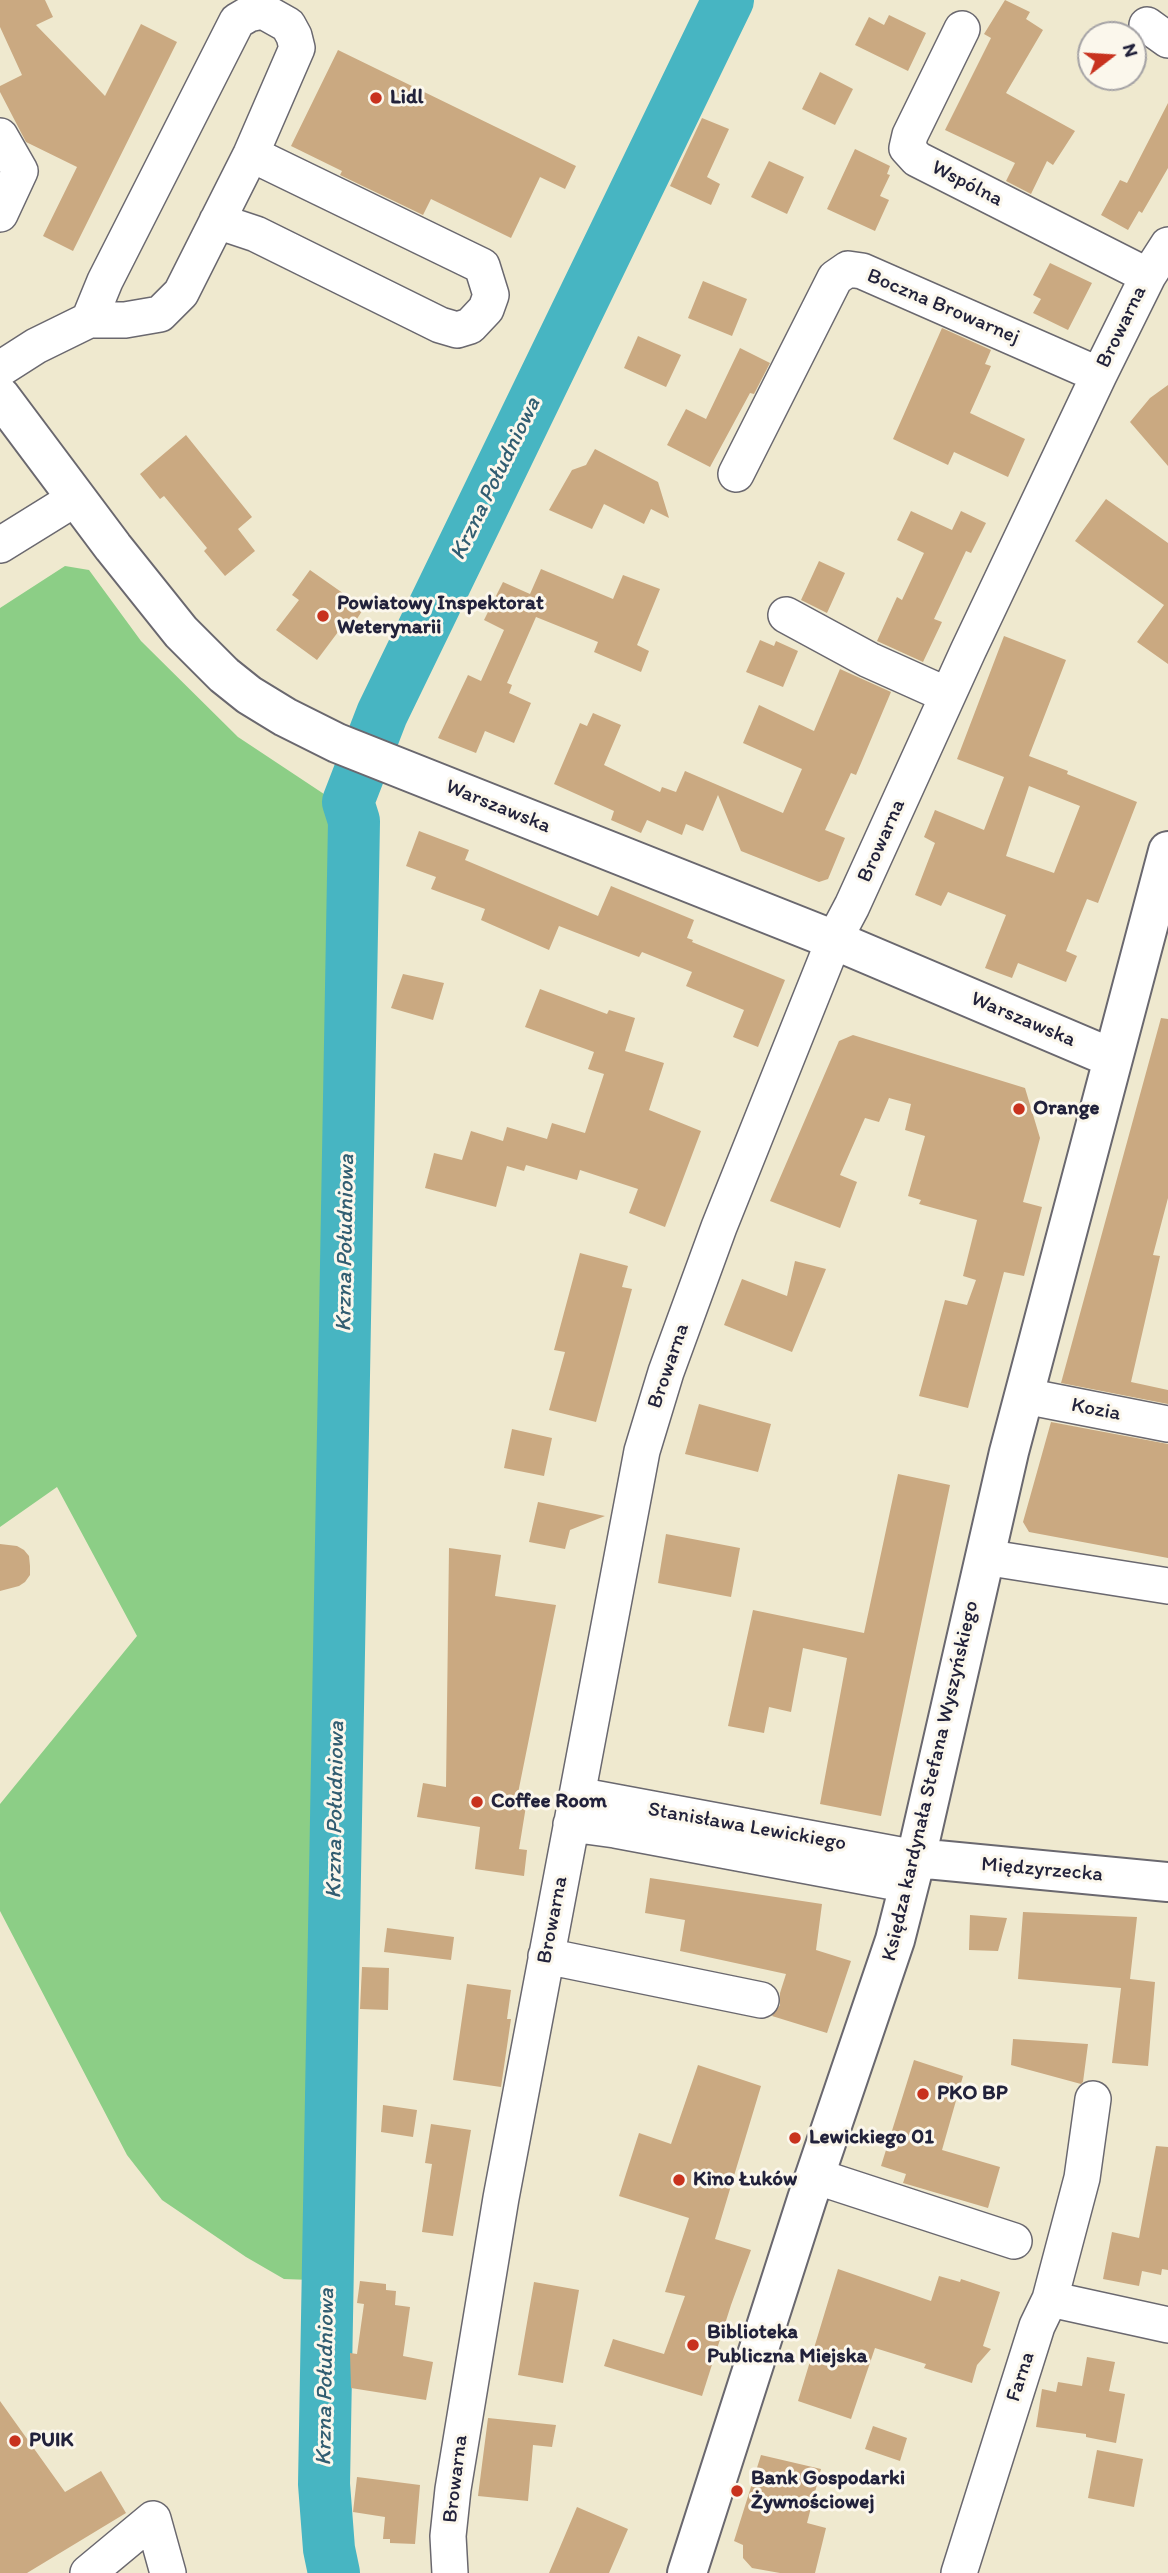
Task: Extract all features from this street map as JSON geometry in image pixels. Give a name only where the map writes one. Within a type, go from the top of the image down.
[{"type":"main road","name":"Warszawska","points":[[0,396],[181,632],[224,676],[285,717],[337,743],[834,940],[1112,1058]]},
{"type":"main road","name":"Księdza kardynała Stefana Wyszyńskiego","points":[[687,2573],[815,2176],[886,1971],[913,1871],[984,1557],[1168,851]]},
{"type":"main road","name":"Międzyrzecka","points":[[913,1871],[1168,1882]]},
{"type":"street","points":[[0,369],[36,346],[89,320],[125,320],[160,314],[181,293],[250,154],[297,48],[288,25],[262,11],[237,21],[105,281],[89,320]]},
{"type":"street","name":"Wspólna","points":[[962,29],[910,135],[907,148],[917,159],[1147,276]]},
{"type":"street","points":[[0,136],[20,172],[0,214]]},
{"type":"street","points":[[217,220],[256,233],[440,326],[457,330],[470,326],[486,309],[491,295],[482,266],[250,154]]},
{"type":"street","name":"Browarna","points":[[450,2573],[448,2536],[466,2404],[546,1955],[642,1451],[666,1372],[719,1227],[834,940],[1099,375],[1147,276],[1168,245]]},
{"type":"street","name":"Boczna Browarnej","points":[[736,474],[835,278],[848,269],[862,271],[1099,375]]},
{"type":"street","points":[[0,545],[76,498]]},
{"type":"street","points":[[786,615],[869,660],[947,695]]},
{"type":"street","name":"Kozia","points":[[1025,1396],[1168,1424]]},
{"type":"street","points":[[984,1557],[1168,1586]]},
{"type":"street","name":"Stanisława Lewickiego","points":[[574,1809],[913,1871]]},
{"type":"street","points":[[546,1955],[761,2000]]},
{"type":"street","name":"Farna","points":[[959,2573],[1037,2326],[1050,2299],[1082,2178],[1093,2099]]},
{"type":"street","points":[[815,2176],[1014,2241]]},
{"type":"street","points":[[1050,2299],[1168,2325]]},
{"type":"street","points":[[88,2573],[153,2519],[168,2573]]},
{"type":"green space","points":[[65,566],[89,570],[141,641],[238,737],[330,798],[319,2002],[312,2280],[284,2279],[246,2257],[162,2200],[127,2155],[0,1911],[0,1804],[137,1636],[57,1487],[0,1527],[0,608]]},
{"type":"building","points":[[0,0],[45,0],[53,17],[36,25],[105,96],[141,24],[177,42],[73,251],[43,236],[77,167],[26,142],[0,92],[0,86],[22,75],[0,27]]},
{"type":"building","points":[[1005,0],[1030,12],[1026,19],[1043,30],[1006,93],[1075,131],[1053,165],[1047,161],[1031,194],[1006,181],[1015,163],[945,130],[991,38],[984,34]]},
{"type":"building","points":[[889,15],[926,33],[908,71],[855,45],[869,17],[884,25]]},
{"type":"building","name":"Lidl","points":[[338,50],[576,166],[565,189],[540,177],[511,238],[431,199],[423,215],[340,175],[342,171],[291,146]]},
{"type":"building","points":[[820,72],[853,89],[835,125],[802,109]]},
{"type":"building","points":[[1168,103],[1168,168],[1142,213],[1139,211],[1128,230],[1101,215],[1120,180],[1127,183]]},
{"type":"building","points":[[702,118],[729,129],[707,177],[720,184],[711,205],[670,186]]},
{"type":"building","points":[[855,149],[890,166],[887,174],[890,175],[880,196],[889,200],[875,231],[827,209]]},
{"type":"building","points":[[769,161],[804,177],[787,214],[751,197]]},
{"type":"building","points":[[1050,263],[1092,283],[1068,330],[1033,313],[1041,299],[1033,295]]},
{"type":"building","points":[[703,281],[747,299],[732,336],[688,318]]},
{"type":"building","points":[[942,328],[991,350],[985,364],[991,366],[970,413],[1025,439],[1008,477],[954,452],[948,465],[893,439]]},
{"type":"building","points":[[638,336],[681,355],[666,387],[624,368]]},
{"type":"building","points":[[740,348],[770,363],[754,394],[750,393],[710,467],[667,445],[686,409],[706,419]]},
{"type":"building","points":[[1168,385],[1168,466],[1130,422],[1150,398]]},
{"type":"building","points":[[186,435],[252,517],[238,529],[255,551],[225,576],[204,551],[207,548],[164,496],[160,499],[140,474]]},
{"type":"building","points":[[595,449],[658,482],[669,518],[651,509],[644,524],[604,504],[592,529],[549,510],[572,470],[586,465]]},
{"type":"building","points":[[1106,499],[1168,543],[1168,664],[1137,642],[1164,605],[1075,541]]},
{"type":"building","points":[[911,511],[952,530],[961,511],[986,523],[971,553],[966,551],[934,619],[942,622],[923,662],[877,641],[897,597],[902,600],[924,553],[897,540]]},
{"type":"building","points":[[819,561],[845,573],[827,613],[801,600]]},
{"type":"building","points":[[541,569],[613,599],[623,575],[660,589],[637,645],[649,651],[641,672],[594,652],[598,642],[536,617],[507,683],[512,685],[509,693],[531,703],[514,743],[485,731],[476,753],[438,738],[468,675],[481,681],[504,630],[484,620],[503,582],[530,594]]},
{"type":"building","name":"Powiatowy Inspektorat Weterynarii","points":[[310,570],[364,608],[351,628],[344,624],[317,660],[276,630],[299,600],[292,595]]},
{"type":"building","points":[[1004,636],[1066,660],[1029,756],[1137,802],[1098,903],[1087,899],[1066,951],[1077,956],[1066,982],[1018,963],[1012,978],[985,968],[1006,915],[948,892],[941,906],[915,895],[935,843],[924,837],[935,810],[984,830],[1004,777],[957,759]],"holes":[[[1029,786],[1080,806],[1054,873],[1006,856]]]},
{"type":"building","points":[[760,640],[774,646],[776,641],[798,651],[783,687],[746,672]]},
{"type":"building","points":[[840,669],[891,692],[856,775],[851,773],[825,830],[845,838],[828,879],[819,882],[741,851],[718,795],[703,831],[686,824],[682,835],[647,820],[641,833],[611,820],[614,811],[554,784],[580,723],[587,726],[593,713],[621,725],[604,765],[660,792],[662,787],[676,792],[685,771],[783,813],[802,769],[743,743],[759,705],[814,731]]},
{"type":"building","points":[[419,831],[469,850],[465,860],[598,916],[611,886],[694,920],[687,938],[693,940],[692,942],[785,980],[758,1047],[733,1037],[744,1010],[686,986],[692,972],[642,952],[639,957],[559,926],[549,950],[481,920],[485,909],[431,889],[436,877],[406,866]]},
{"type":"building","points":[[403,974],[444,983],[433,1020],[391,1008]]},
{"type":"building","points":[[540,989],[607,1014],[609,1010],[635,1018],[625,1051],[664,1063],[649,1110],[701,1131],[665,1227],[629,1213],[638,1189],[580,1170],[577,1180],[526,1165],[524,1171],[507,1166],[496,1207],[425,1188],[434,1153],[462,1160],[471,1131],[503,1141],[507,1127],[547,1139],[552,1123],[585,1133],[604,1074],[588,1069],[594,1052],[525,1027]]},
{"type":"building","points":[[1161,1018],[1168,1019],[1168,1198],[1153,1255],[1160,1256],[1131,1382],[1168,1390],[1168,1404],[1061,1383]]},
{"type":"building","points":[[853,1035],[1025,1088],[1040,1138],[1023,1202],[1042,1207],[1024,1276],[1004,1272],[968,1408],[919,1396],[945,1300],[967,1305],[976,1280],[963,1276],[977,1220],[919,1204],[921,1200],[908,1196],[925,1136],[905,1130],[911,1104],[889,1098],[879,1122],[865,1118],[840,1175],[857,1182],[840,1228],[770,1201],[839,1041]]},
{"type":"building","points":[[580,1253],[628,1266],[622,1287],[632,1289],[596,1422],[549,1410],[565,1352],[554,1350]]},
{"type":"building","points":[[795,1261],[826,1269],[792,1352],[724,1325],[742,1279],[787,1296]]},
{"type":"building","points":[[699,1404],[771,1424],[758,1472],[685,1454]]},
{"type":"building","points":[[1051,1422],[1168,1444],[1168,1558],[1029,1532],[1023,1522]]},
{"type":"building","points":[[512,1429],[552,1438],[544,1476],[504,1468]]},
{"type":"building","points":[[898,1474],[950,1485],[881,1816],[820,1804],[847,1658],[803,1648],[791,1712],[769,1707],[764,1733],[728,1726],[753,1610],[864,1633]]},
{"type":"building","points":[[538,1502],[605,1516],[570,1530],[565,1549],[529,1542]]},
{"type":"building","points":[[666,1534],[740,1548],[731,1597],[658,1583]]},
{"type":"building","points":[[0,1544],[17,1546],[24,1550],[29,1556],[30,1575],[19,1586],[0,1591]]},
{"type":"building","points":[[449,1548],[501,1555],[495,1596],[556,1605],[517,1798],[527,1800],[519,1849],[527,1850],[524,1876],[475,1869],[480,1827],[417,1817],[423,1783],[446,1787]]},
{"type":"building","points":[[650,1878],[822,1904],[816,1950],[851,1961],[827,2033],[772,2016],[780,2005],[780,1993],[786,1974],[680,1951],[685,1920],[645,1913]]},
{"type":"building","points":[[1023,1912],[1137,1917],[1130,1979],[1155,1982],[1148,2066],[1112,2063],[1121,1988],[1018,1979]]},
{"type":"building","points":[[970,1915],[1007,1918],[998,1951],[969,1950]]},
{"type":"building","points":[[387,1928],[454,1937],[451,1960],[384,1952]]},
{"type":"building","points":[[362,1967],[389,1968],[388,2010],[360,2009]]},
{"type":"building","points":[[467,1984],[511,1990],[507,2019],[511,2019],[501,2087],[453,2080]]},
{"type":"building","points":[[1013,2039],[1088,2044],[1083,2082],[1081,2084],[1011,2065]]},
{"type":"building","points":[[914,2060],[963,2076],[942,2150],[1000,2167],[988,2208],[903,2183],[906,2174],[881,2166]]},
{"type":"building","points":[[698,2065],[761,2086],[715,2239],[751,2250],[702,2396],[604,2366],[613,2339],[664,2354],[685,2296],[665,2292],[689,2218],[619,2196],[639,2133],[671,2144]]},
{"type":"building","points":[[383,2105],[417,2110],[413,2137],[381,2132]]},
{"type":"building","points":[[431,2124],[471,2130],[453,2236],[422,2232],[432,2164],[425,2163]]},
{"type":"building","points":[[1156,2146],[1168,2147],[1168,2270],[1162,2269],[1161,2275],[1142,2271],[1139,2286],[1103,2279],[1112,2232],[1139,2238]]},
{"type":"building","points":[[838,2269],[931,2301],[939,2276],[960,2282],[961,2279],[1000,2292],[983,2346],[991,2349],[977,2365],[972,2383],[924,2368],[926,2364],[875,2348],[851,2419],[798,2401]]},
{"type":"building","points":[[360,2281],[386,2284],[386,2290],[396,2291],[395,2305],[410,2307],[403,2356],[433,2362],[426,2400],[351,2388],[350,2353],[357,2354],[364,2304],[357,2303]]},
{"type":"building","points":[[534,2282],[579,2290],[563,2383],[518,2375]]},
{"type":"building","points":[[1087,2357],[1115,2362],[1109,2391],[1125,2394],[1116,2443],[1086,2437],[1086,2434],[1036,2427],[1042,2389],[1056,2392],[1058,2382],[1082,2386]]},
{"type":"building","points":[[0,2401],[65,2492],[101,2471],[126,2513],[27,2573],[0,2573]]},
{"type":"building","points":[[488,2418],[556,2425],[552,2447],[533,2445],[528,2501],[478,2496]]},
{"type":"building","points":[[873,2426],[907,2438],[900,2461],[865,2449]]},
{"type":"building","points":[[1097,2450],[1143,2459],[1134,2507],[1088,2498]]},
{"type":"building","points":[[761,2455],[821,2469],[807,2523],[826,2528],[815,2573],[780,2573],[752,2568],[743,2558],[743,2545],[734,2541]]},
{"type":"building","points":[[357,2477],[420,2485],[415,2544],[390,2543],[390,2539],[383,2539],[385,2517],[353,2512]]},
{"type":"building","points":[[577,2507],[628,2529],[609,2573],[549,2573]]},
{"type":"waterway","name":"Krzna Południowa","points":[[334,2573],[329,2549],[324,2484],[354,821],[348,802],[382,714],[728,0]]},
{"type":"place","name":"Lidl","points":[[376,98]]},
{"type":"place","name":"Powiatowy Inspektorat Weterynarii","points":[[323,616]]},
{"type":"place","name":"Orange","points":[[1019,1109]]},
{"type":"place","name":"Coffee Room","points":[[477,1802]]},
{"type":"place","name":"PKO BP","points":[[923,2094]]},
{"type":"place","name":"Lewickiego 01","points":[[795,2138]]},
{"type":"place","name":"Kino Łuków","points":[[679,2180]]},
{"type":"place","name":"Biblioteka Publiczna Miejska","points":[[693,2345]]},
{"type":"place","name":"PUIK","points":[[15,2441]]},
{"type":"place","name":"Bank Gospodarki Żywnościowej","points":[[737,2491]]}]
